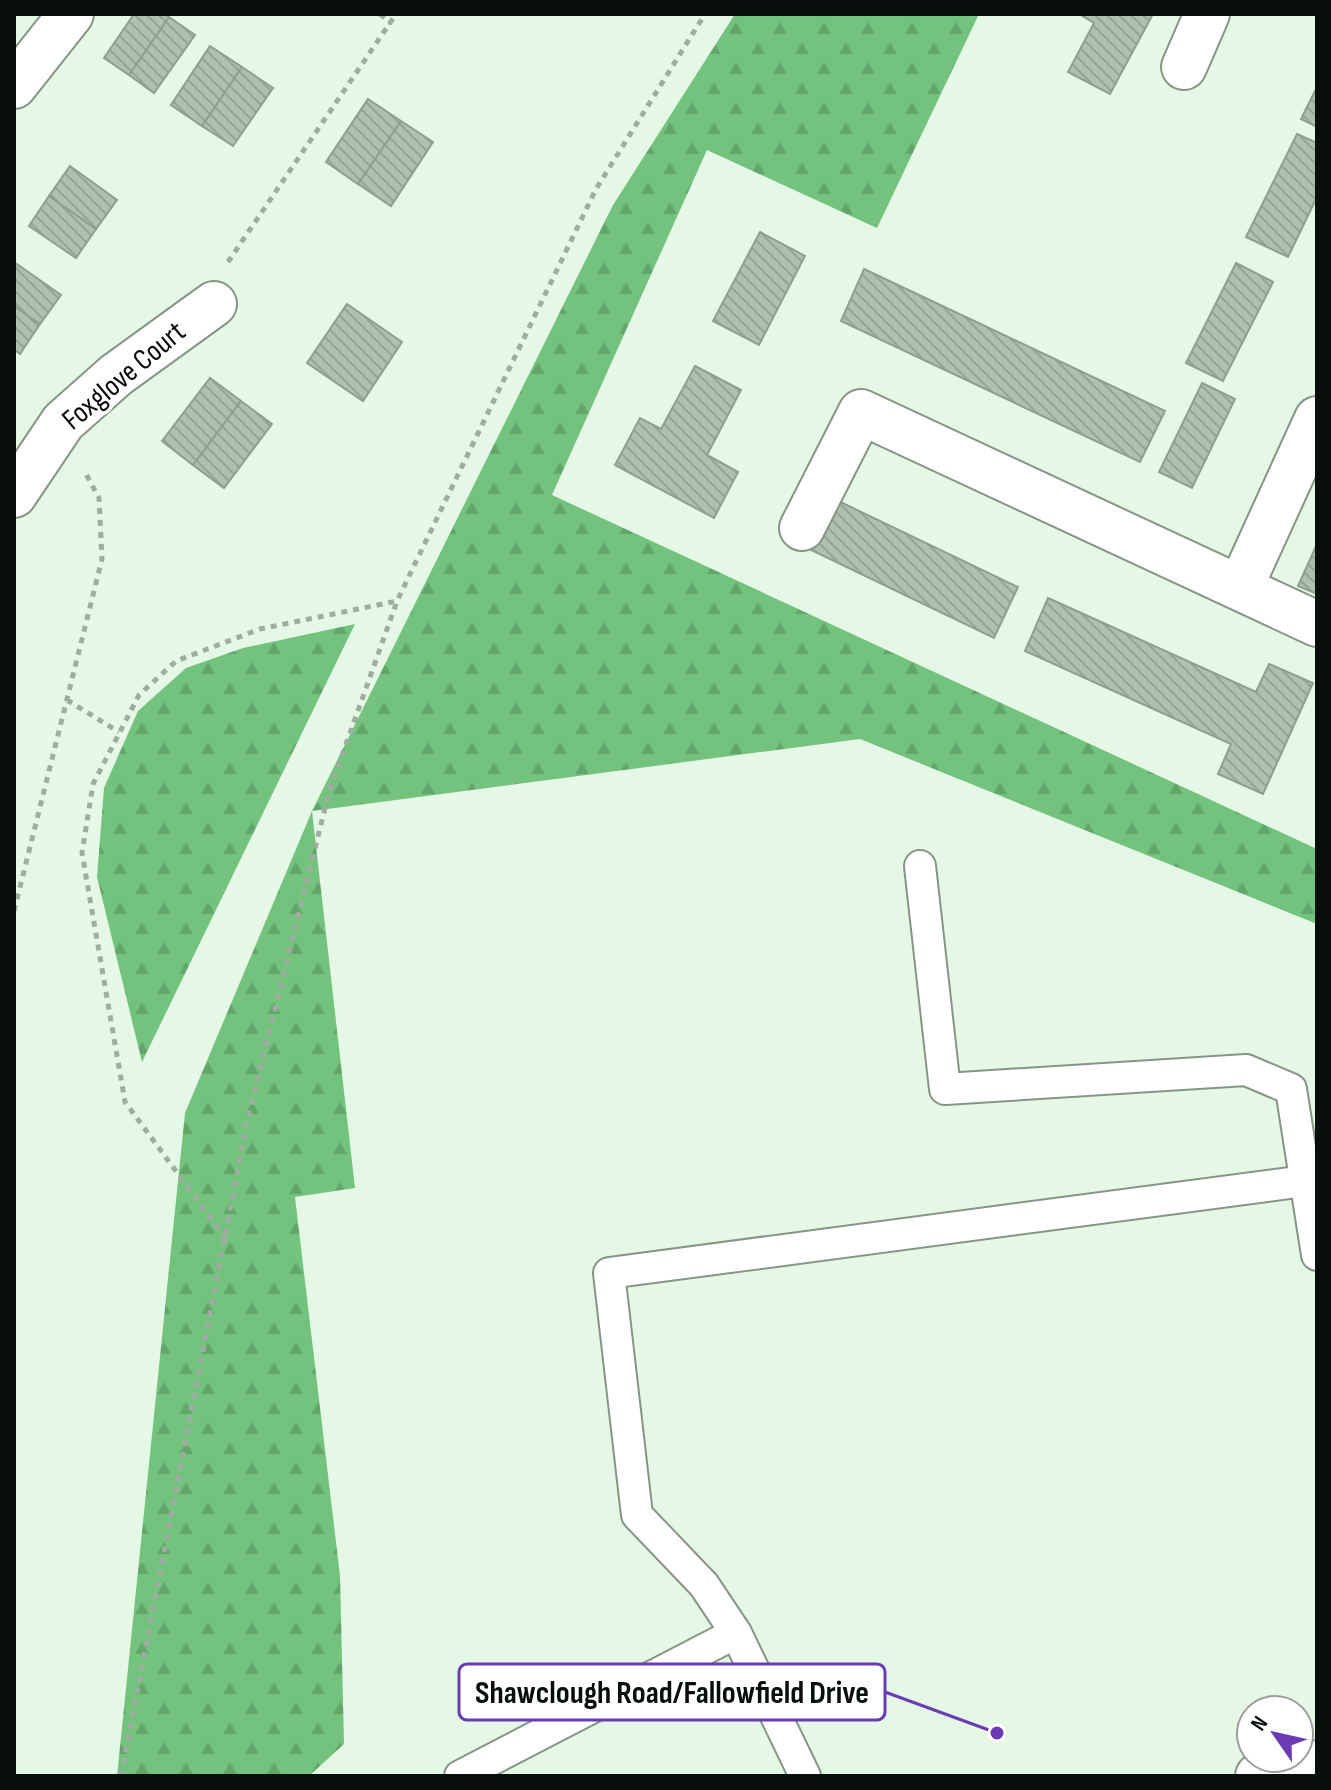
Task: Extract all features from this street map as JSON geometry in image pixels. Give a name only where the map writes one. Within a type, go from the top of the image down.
[{"type":"street","points":[[14,86],[71,14]]},
{"type":"street","points":[[1184,67],[1207,14]]},
{"type":"street","name":"Foxglove Court","points":[[14,495],[57,429],[116,375],[214,304]]},
{"type":"street","points":[[802,528],[861,412],[1317,624]]},
{"type":"street","points":[[1240,588],[1317,419]]},
{"type":"street","points":[[1258,1776],[1317,1763]]},
{"type":"lane","points":[[920,866],[945,1089],[1246,1070],[1291,1089],[1317,1255]]},
{"type":"lane","points":[[805,1776],[736,1633],[704,1585],[637,1515],[609,1273],[1305,1181]]},
{"type":"lane","points":[[460,1776],[736,1633]]},
{"type":"path","points":[[380,14],[392,24]]},
{"type":"path","points":[[214,304],[227,264],[396,14]]},
{"type":"path","points":[[121,1776],[247,1122],[329,792],[397,601],[596,189],[705,14]]},
{"type":"path","points":[[14,911],[102,559],[99,498],[57,429]]},
{"type":"path","points":[[226,1239],[125,1102],[82,853],[93,784],[139,695],[176,661],[260,629],[397,601]]},
{"type":"path","points":[[67,700],[119,732]]},
{"type":"green space","points":[[735,14],[979,14],[877,228],[707,150],[552,495],[1317,849],[1317,924],[860,739],[312,811],[613,205]]},
{"type":"green space","points":[[355,624],[142,1062],[97,877],[104,788],[138,711],[186,668],[243,648]]},
{"type":"green space","points":[[312,811],[355,1188],[295,1197],[340,1576],[344,1744],[309,1776],[117,1776],[185,1113]]},
{"type":"building","points":[[134,14],[164,14],[169,17],[129,75],[104,58]]},
{"type":"building","points":[[1079,14],[1153,14],[1110,94],[1068,72],[1094,23]]},
{"type":"building","points":[[169,17],[195,35],[154,93],[129,75]]},
{"type":"building","points":[[210,46],[242,67],[202,126],[171,105]]},
{"type":"building","points":[[242,67],[273,88],[233,146],[202,126]]},
{"type":"building","points":[[1317,87],[1317,127],[1301,119]]},
{"type":"building","points":[[368,99],[401,121],[358,184],[326,162]]},
{"type":"building","points":[[401,121],[433,142],[391,206],[358,184]]},
{"type":"building","points":[[1297,134],[1317,143],[1317,197],[1288,257],[1246,237]]},
{"type":"building","points":[[70,166],[117,200],[96,229],[49,196]]},
{"type":"building","points":[[49,196],[96,229],[76,258],[29,226]]},
{"type":"building","points":[[760,232],[805,256],[759,345],[713,321]]},
{"type":"building","points":[[14,262],[61,295],[40,324],[14,306]]},
{"type":"building","points":[[1236,263],[1273,282],[1223,381],[1186,363]]},
{"type":"building","points":[[864,269],[1165,411],[1140,462],[841,321]]},
{"type":"building","points":[[347,304],[402,342],[363,401],[307,363]]},
{"type":"building","points":[[14,306],[40,324],[20,354],[14,349]]},
{"type":"building","points":[[695,366],[741,390],[707,455],[738,472],[714,518],[615,465],[640,418],[661,429]]},
{"type":"building","points":[[210,378],[241,401],[193,465],[162,441]]},
{"type":"building","points":[[1202,383],[1235,399],[1192,488],[1159,472]]},
{"type":"building","points":[[241,401],[272,424],[224,488],[193,465]]},
{"type":"building","points":[[832,498],[1018,587],[994,638],[807,548]]},
{"type":"building","points":[[1317,544],[1317,594],[1298,586]]},
{"type":"building","points":[[1048,598],[1256,692],[1269,664],[1313,683],[1263,794],[1218,774],[1231,744],[1025,651]]},
{"type":"place","name":"Shawclough Road/Fallowfield Drive","points":[[997,1733]]}]
